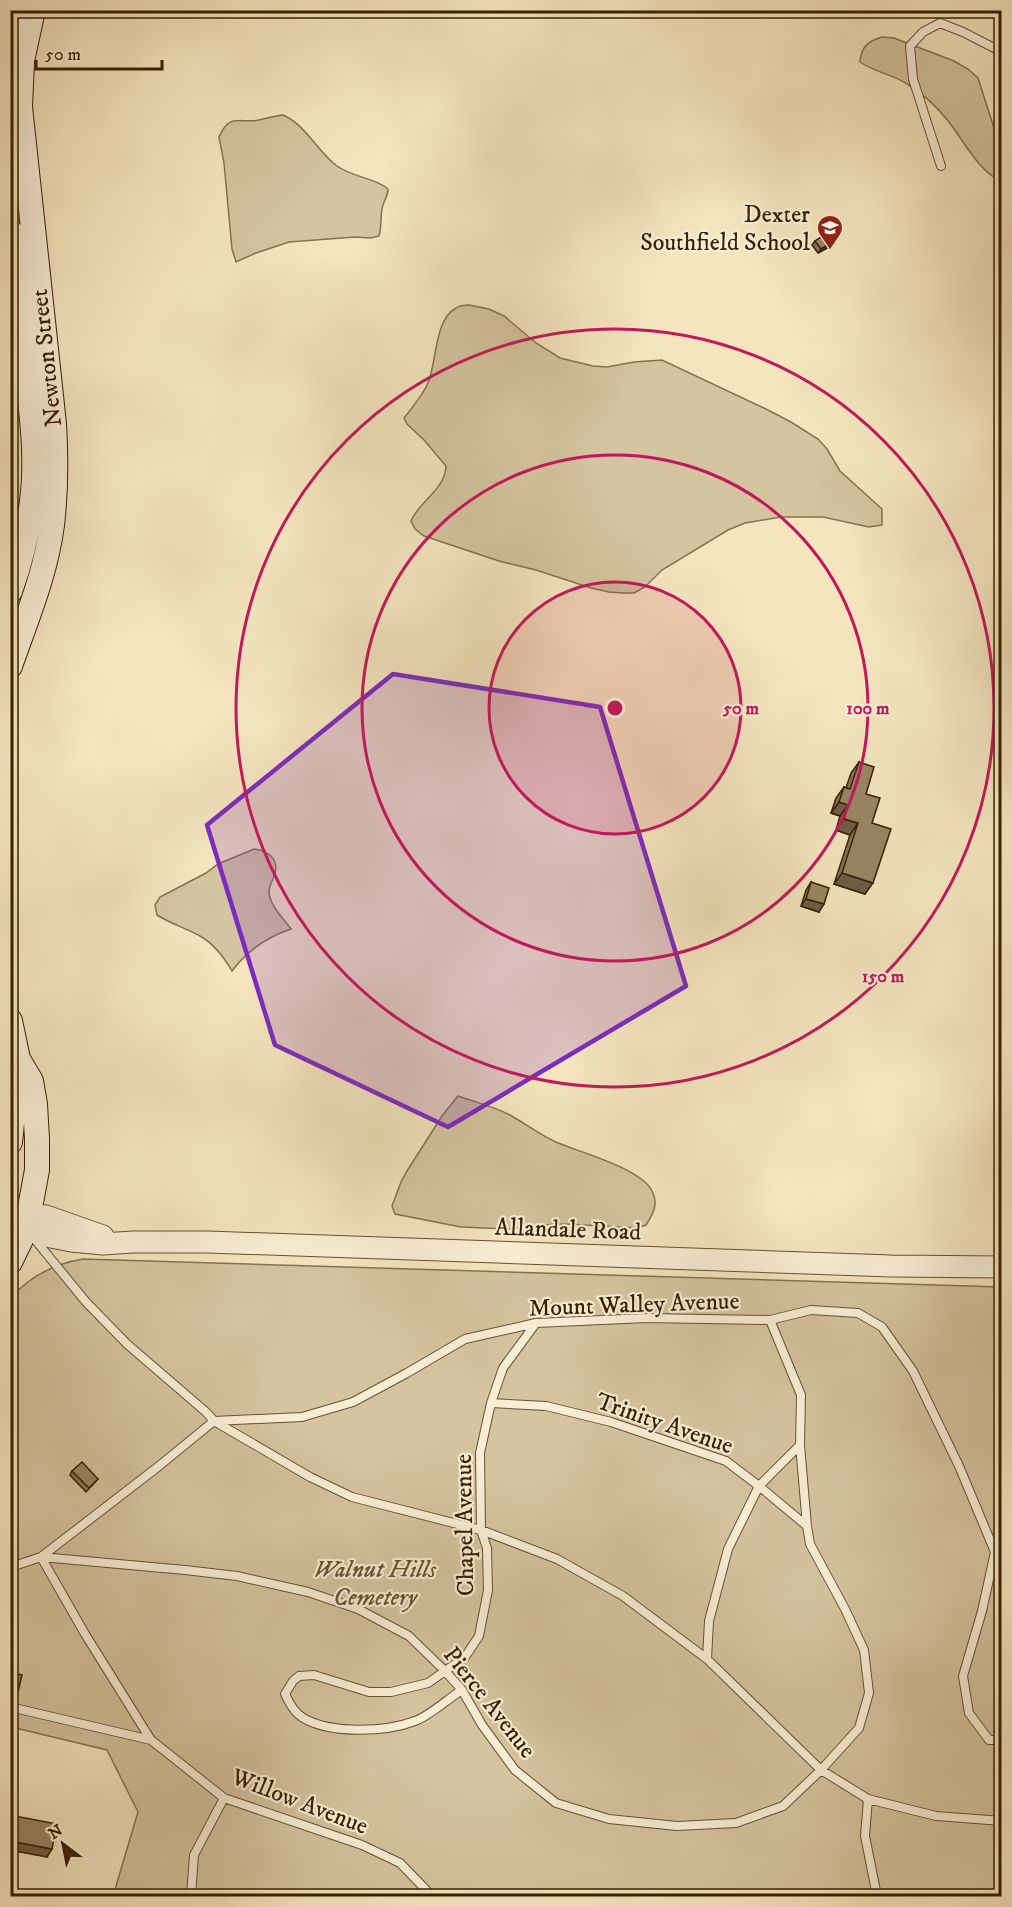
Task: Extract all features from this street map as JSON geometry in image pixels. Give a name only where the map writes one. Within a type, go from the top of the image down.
[{"type":"main road","name":"Newton Street","points":[[10,666],[46,555],[52,526],[55,475],[54,424],[20,107],[22,61],[33,10]]},
{"type":"main road","name":"Newton Street","points":[[10,231],[29,388],[34,462],[28,526],[23,552],[10,591]]},
{"type":"main road","points":[[10,1021],[18,1059],[12,1089],[24,1103],[38,1139],[38,1170],[19,1222],[10,1262]]},
{"type":"main road","points":[[10,1143],[24,1103]]},
{"type":"street","name":"Allandale Road","points":[[19,1222],[51,1237],[103,1244],[208,1242],[891,1266],[1002,1267]]},
{"type":"lane","points":[[941,166],[913,79],[910,46],[923,32],[940,23],[1002,52]]},
{"type":"lane","points":[[19,1222],[86,1302],[111,1328],[214,1421],[310,1478],[352,1497],[482,1530],[557,1559],[623,1596],[707,1659],[821,1770],[868,1799],[936,1816],[1002,1821]]},
{"type":"lane","name":"Mount Walley Avenue","points":[[214,1421],[303,1418],[353,1402],[465,1339],[536,1323],[646,1318],[770,1320],[811,1310],[858,1313],[882,1327],[913,1371],[959,1466],[995,1552],[1002,1561]]},
{"type":"lane","name":"Pierce Avenue","points":[[10,1564],[17,1565],[41,1557],[237,1576],[308,1592],[358,1610],[410,1636],[462,1690],[482,1725],[515,1770],[556,1803],[609,1819],[676,1826],[736,1823],[783,1806],[821,1770],[859,1728],[869,1693],[864,1650],[810,1544],[800,1445],[801,1395],[770,1320]]},
{"type":"lane","name":"Chapel Avenue","points":[[462,1690],[417,1721],[384,1729],[354,1730],[325,1726],[303,1719],[290,1705],[285,1694],[299,1676],[314,1675],[369,1692],[392,1692],[428,1683],[465,1657],[479,1636],[488,1590],[487,1548],[482,1530],[480,1453],[491,1403],[503,1368],[536,1323]]},
{"type":"lane","name":"Trinity Avenue","points":[[491,1403],[546,1406],[611,1422],[726,1461],[807,1526]]},
{"type":"lane","points":[[41,1557],[214,1421]]},
{"type":"lane","points":[[707,1659],[709,1621],[728,1549],[759,1486],[800,1445]]},
{"type":"lane","points":[[995,1552],[982,1611],[963,1676],[969,1713],[989,1740],[1002,1740]]},
{"type":"lane","name":"Willow Avenue","points":[[41,1557],[85,1634],[151,1740],[224,1798],[362,1845],[400,1863],[432,1896]]},
{"type":"lane","points":[[10,1707],[151,1740]]},
{"type":"lane","points":[[191,1896],[194,1855],[224,1798]]},
{"type":"lane","points":[[868,1799],[865,1836],[878,1896]]},
{"type":"highlighted area","points":[[393,674],[600,707],[686,986],[448,1127],[275,1045],[207,825]]},
{"type":"green space","points":[[882,37],[894,38],[954,61],[978,78],[1001,150],[1001,181],[979,164],[949,122],[924,96],[901,81],[860,62],[866,45]]},
{"type":"green space","points":[[283,115],[298,125],[337,166],[388,189],[382,209],[379,236],[289,242],[236,262],[232,249],[224,163],[219,137],[227,124],[231,122],[252,121]]},
{"type":"green space","points":[[469,305],[489,309],[504,316],[536,343],[560,358],[607,367],[662,360],[791,422],[818,439],[840,471],[882,509],[882,525],[869,527],[823,517],[781,517],[745,523],[728,530],[662,570],[645,587],[634,593],[609,592],[591,588],[424,536],[415,529],[411,521],[441,482],[446,466],[404,418],[428,383],[444,322],[456,308]]},
{"type":"green space","points":[[10,375],[16,457],[12,506],[11,506]]},
{"type":"green space","points":[[254,849],[268,854],[274,860],[276,868],[270,887],[270,897],[277,912],[291,929],[258,946],[232,971],[210,943],[195,933],[157,915],[155,905],[160,897],[206,873],[218,864]]},
{"type":"green space","points":[[458,1096],[504,1112],[552,1140],[610,1162],[636,1175],[646,1183],[655,1200],[653,1213],[646,1225],[637,1228],[567,1224],[508,1229],[461,1227],[395,1214],[392,1206],[401,1182],[442,1116]]},
{"type":"green space","name":"Walnut Hills Cemetery","points":[[83,1259],[1001,1287],[1001,1896],[113,1896],[138,1812],[107,1750],[11,1727],[11,1298],[26,1283],[43,1272]]},
{"type":"building","points":[[824,235],[829,244],[821,249],[815,241]]},
{"type":"building","points":[[859,762],[874,767],[866,794],[880,798],[872,823],[891,829],[873,883],[842,873],[858,823],[844,819],[848,805],[839,802],[844,787],[850,789]]},
{"type":"building","points":[[811,882],[829,888],[824,904],[806,899]]},
{"type":"building","points":[[82,1462],[98,1479],[89,1488],[72,1471]]},
{"type":"building","points":[[10,1672],[22,1675],[18,1692],[10,1690]]},
{"type":"building","points":[[15,1816],[57,1824],[52,1849],[10,1841]]},
{"type":"place","name":"Dexter Southfield School","points":[[830,251]]}]
